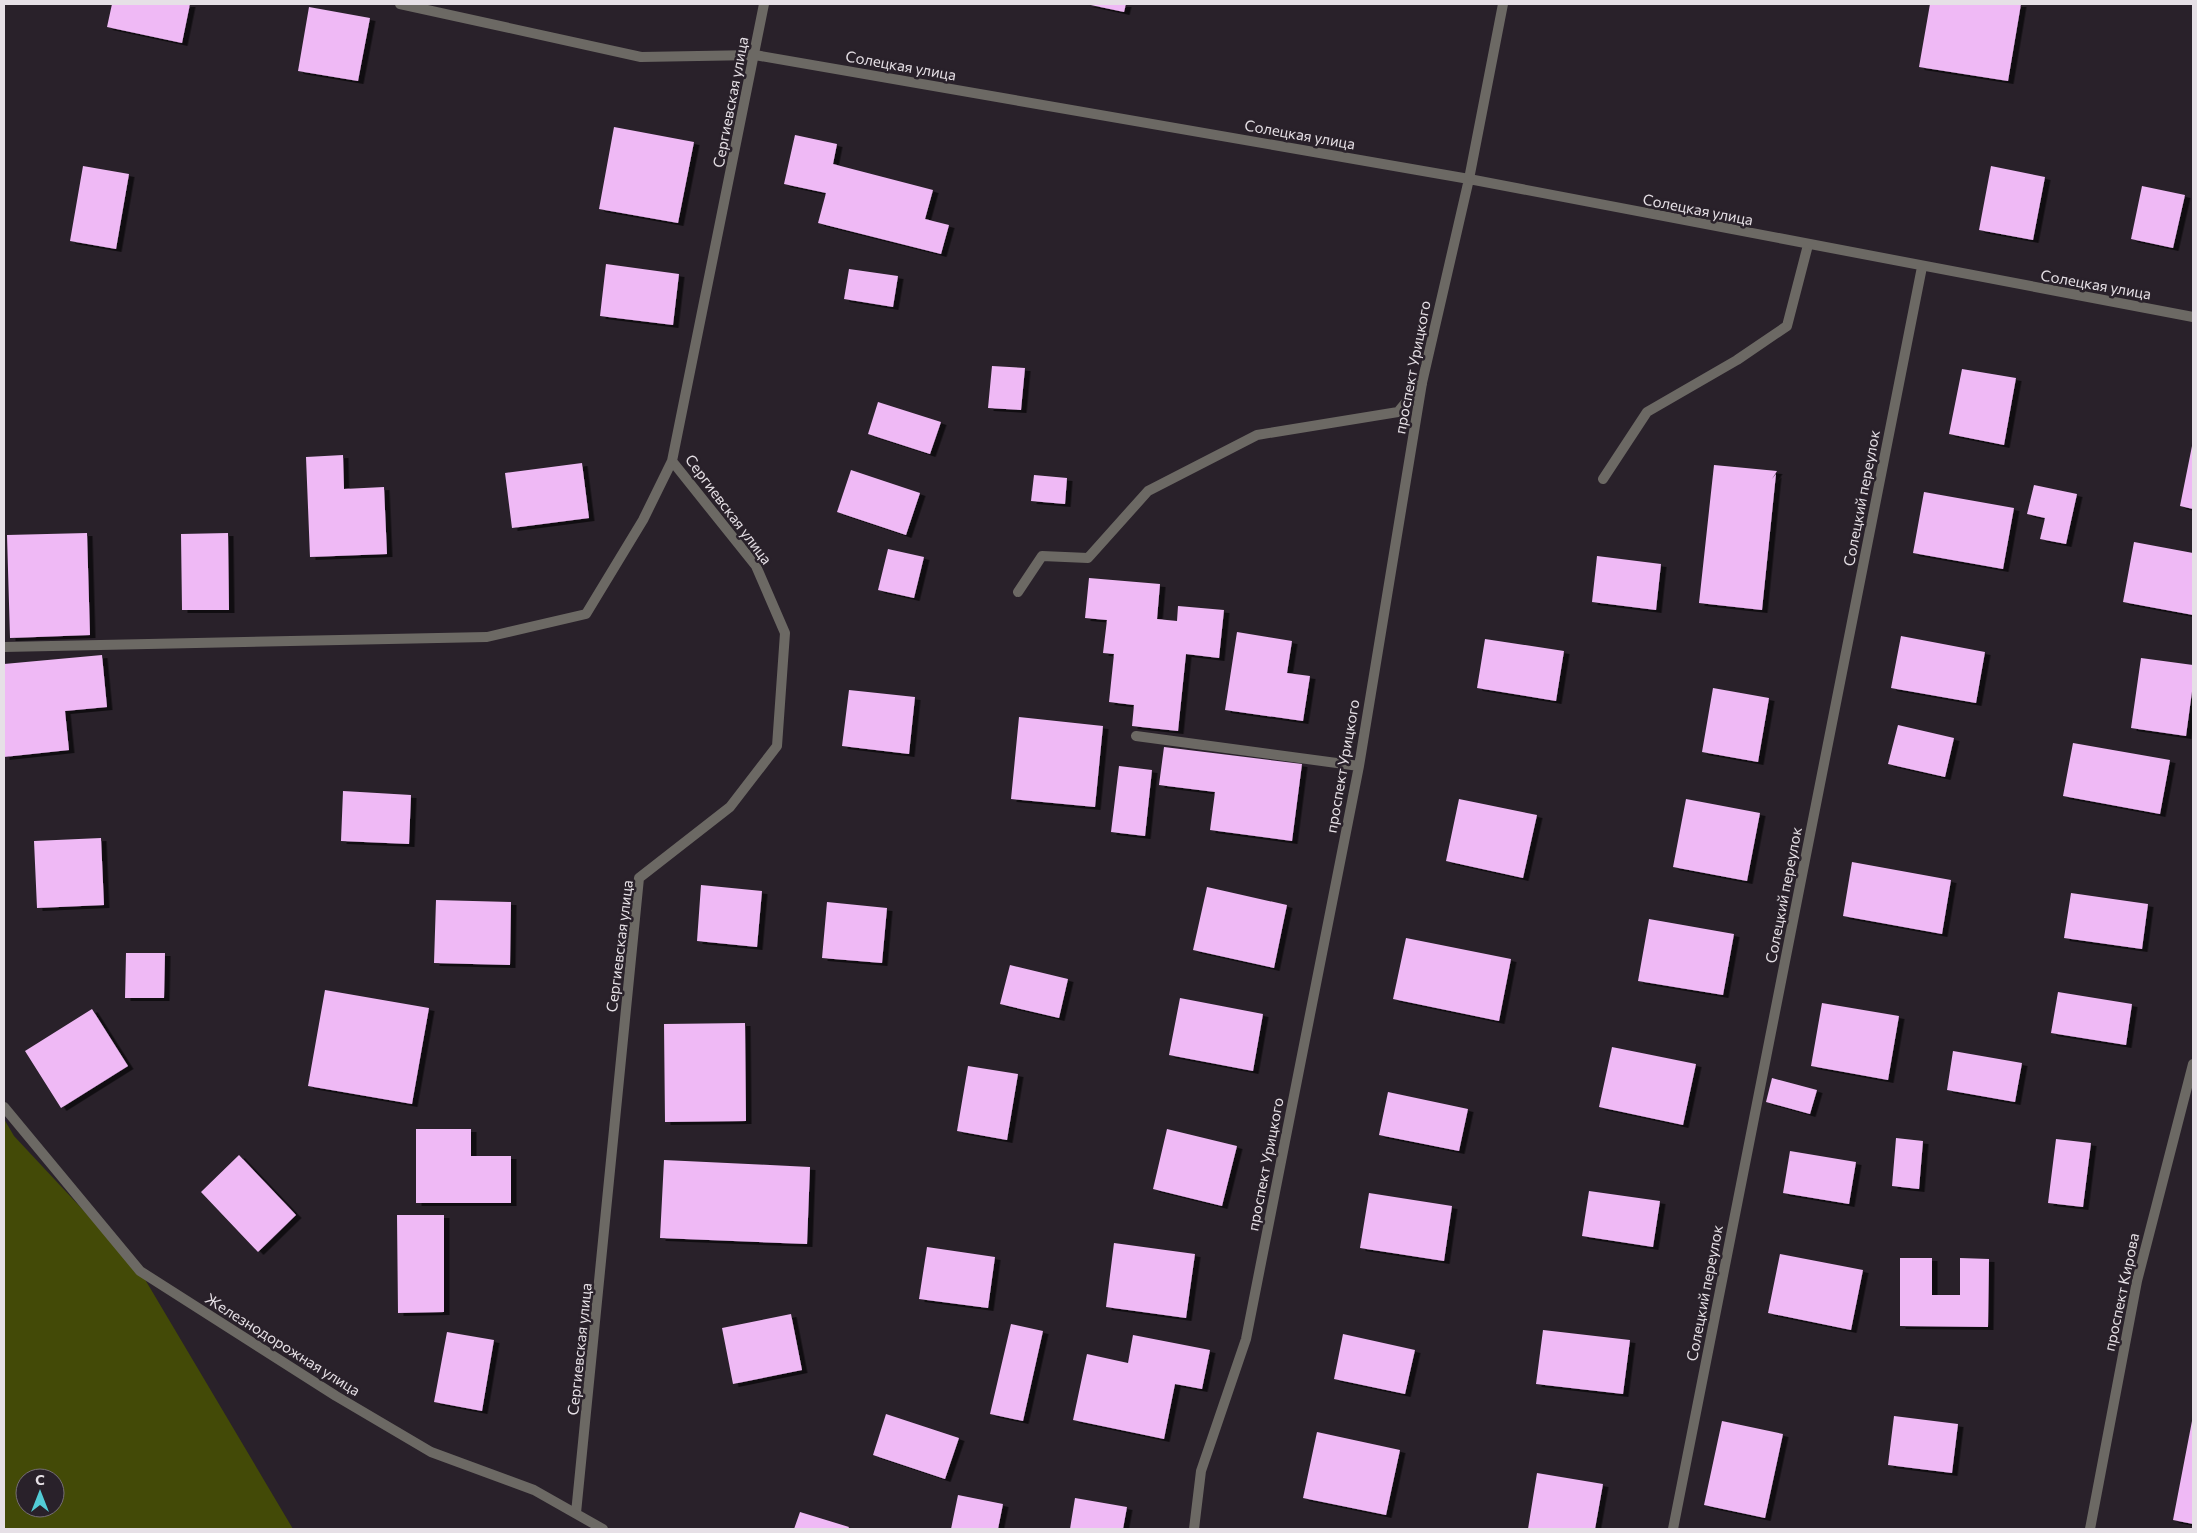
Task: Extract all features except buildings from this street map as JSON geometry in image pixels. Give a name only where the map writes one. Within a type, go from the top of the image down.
[{"type":"street","name":"Солецкая улица","points":[[400,4],[641,57],[755,55],[1469,179],[1922,267],[2193,317]]},
{"type":"street","name":"Сергиевская улица","points":[[576,1513],[640,878],[730,807],[777,746],[785,633],[756,566],[672,461],[764,4]]},
{"type":"street","name":"проспект Урицкого","points":[[1194,1529],[1201,1471],[1246,1339],[1359,766],[1422,383],[1469,179],[1503,4]]},
{"type":"street","points":[[1603,479],[1647,412],[1737,360],[1787,326],[1808,245]]},
{"type":"street","name":"Солецкий переулок","points":[[1673,1529],[1922,267]]},
{"type":"street","points":[[1018,592],[1042,556],[1088,558],[1148,491],[1257,435],[1398,412],[1422,383]]},
{"type":"street","points":[[4,647],[487,637],[586,614],[643,520],[672,461]]},
{"type":"street","points":[[1136,736],[1359,766]]},
{"type":"street","name":"проспект Кирова","points":[[2090,1529],[2137,1281],[2193,1064]]},
{"type":"street","name":"Железнодорожная улица","points":[[4,1107],[140,1272],[336,1396],[431,1452],[534,1490],[604,1529]]},
{"type":"green space","points":[[4,1119],[14,1136],[140,1271],[293,1529],[4,1529]]}]
